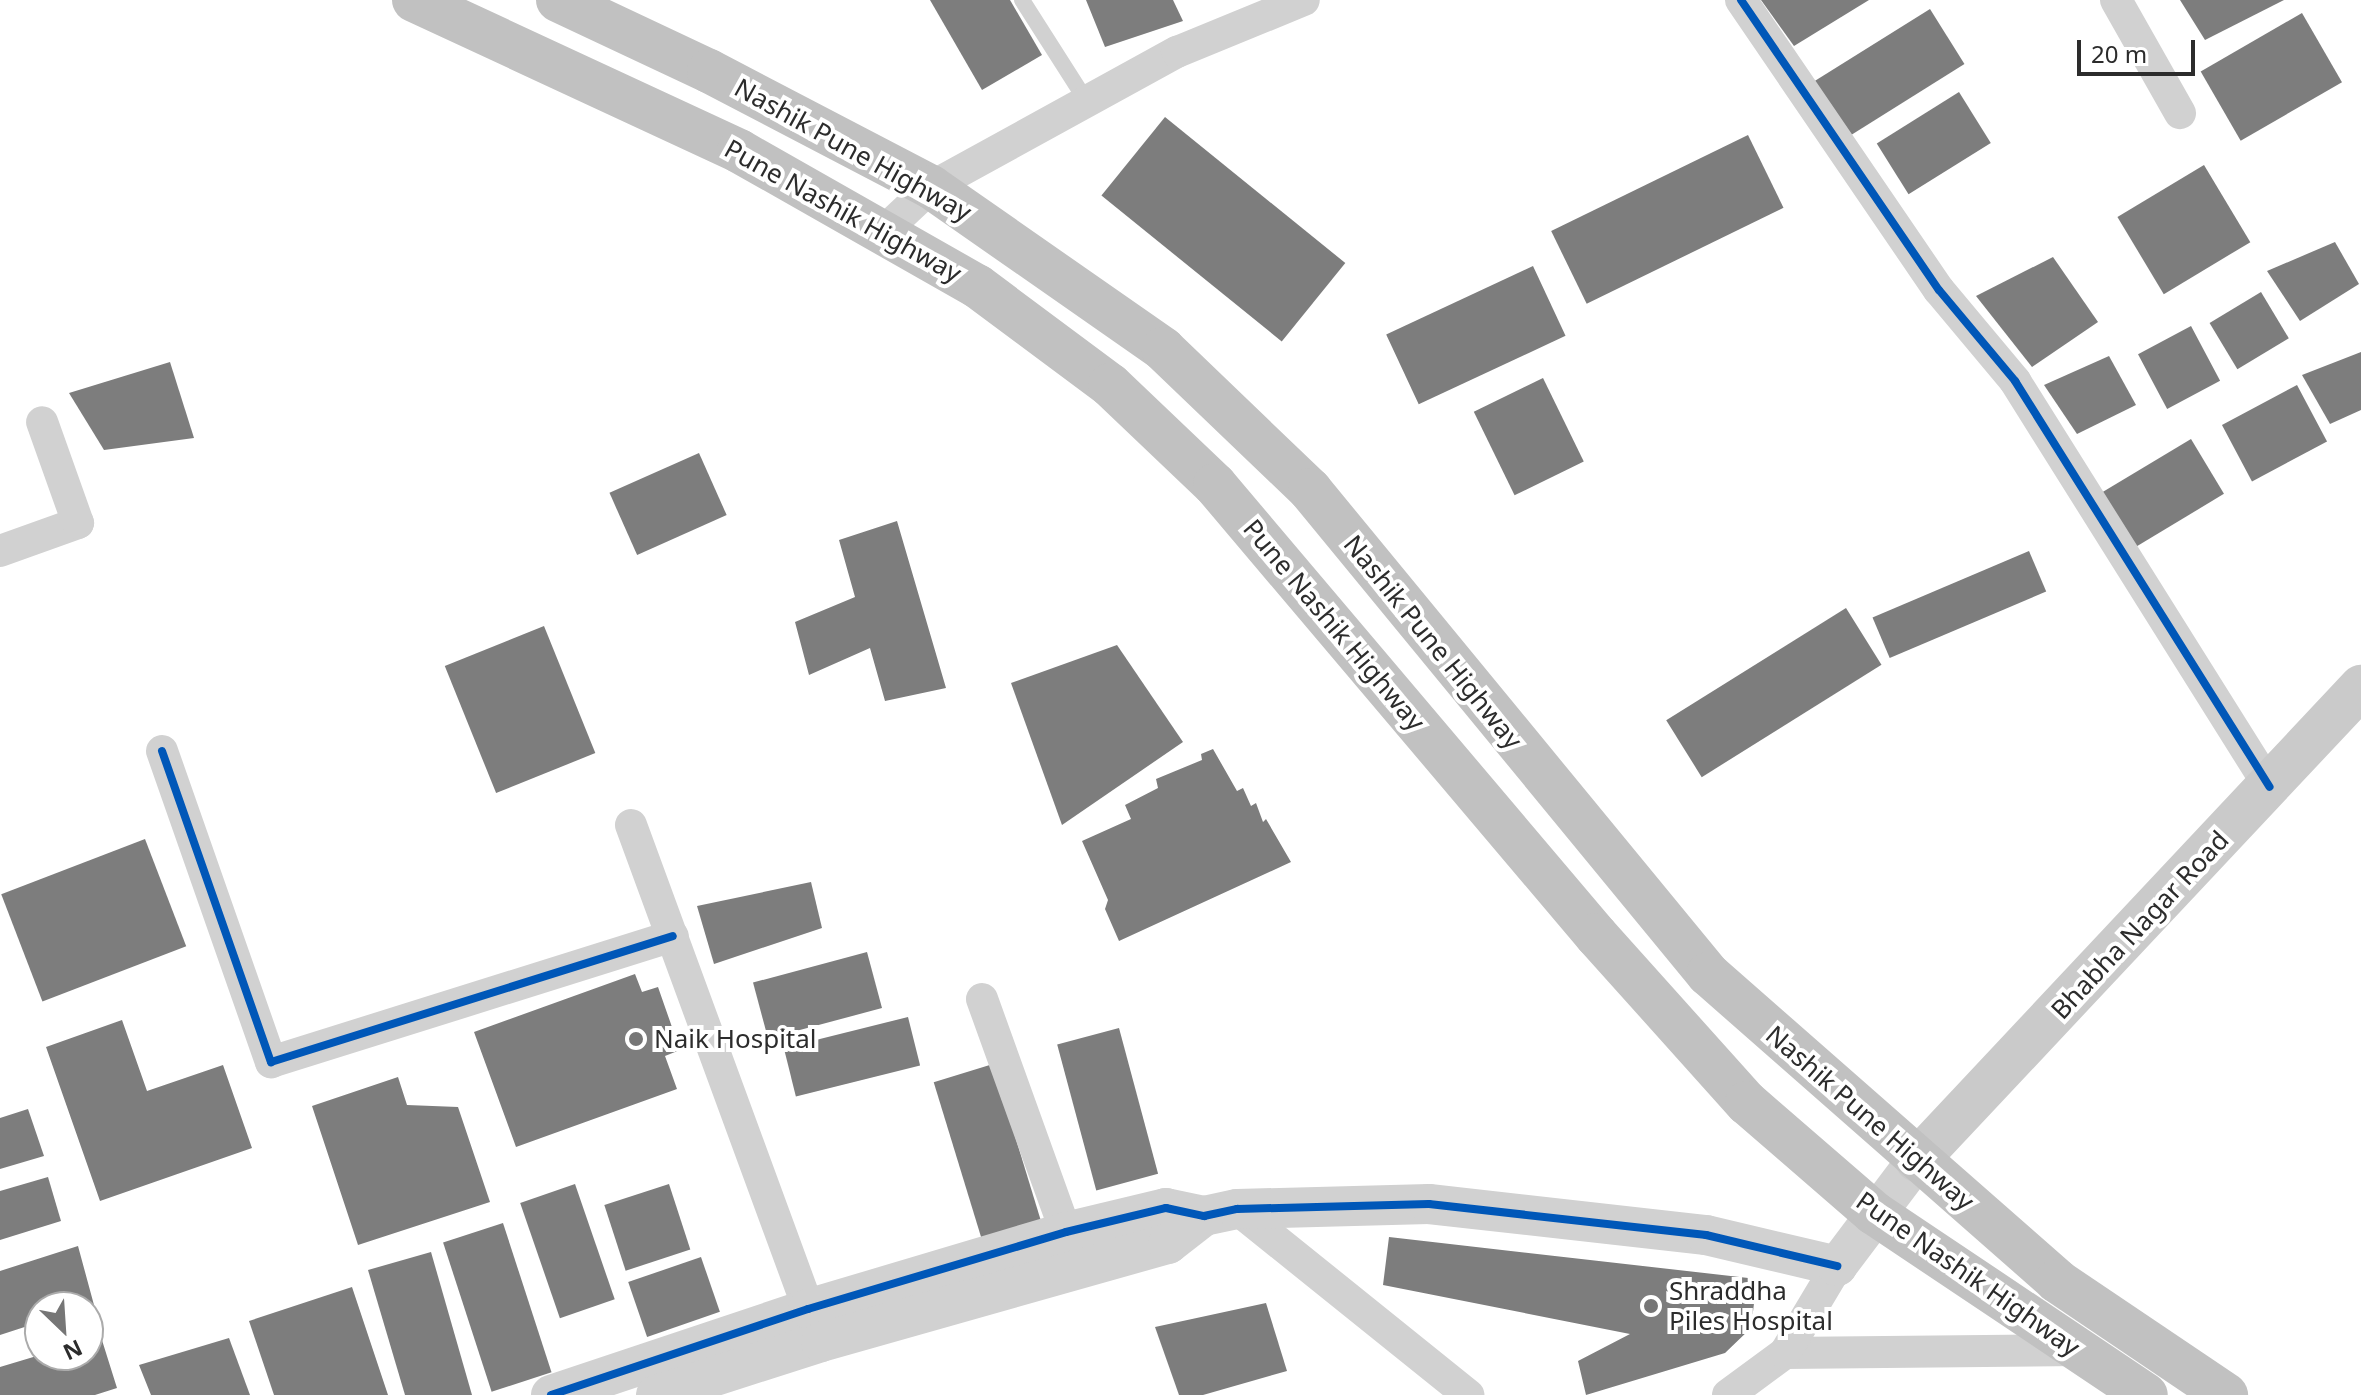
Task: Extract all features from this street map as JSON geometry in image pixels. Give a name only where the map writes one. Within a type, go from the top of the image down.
[{"type":"highway","name":"Pune Nashik Highway","points":[[414,0],[739,151],[977,286],[1110,385],[1215,485],[1596,935],[1747,1103],[1874,1213],[2146,1395]]},
{"type":"highway","name":"Nashik Pune Highway","points":[[558,0],[709,71],[931,187],[1163,349],[1310,490],[1708,974],[2057,1281],[2226,1395]]},
{"type":"main road","name":"Bhabha Nagar Road","points":[[1917,1160],[2361,687]]},
{"type":"street","points":[[1741,0],[1939,290],[2015,381],[2270,787]]},
{"type":"street","points":[[2116,0],[2180,113]]},
{"type":"street","points":[[883,232],[931,187],[1177,52],[1300,1]]},
{"type":"street","points":[[0,551],[78,523],[42,422]]},
{"type":"street","points":[[162,751],[271,1062],[673,936]]},
{"type":"street","points":[[631,825],[814,1326]]},
{"type":"street","points":[[982,999],[1066,1232]]},
{"type":"street","points":[[1728,1395],[1785,1353],[1837,1266],[1917,1160]]},
{"type":"street","points":[[656,1395],[814,1326],[1066,1232],[1166,1208],[1220,1212],[1429,1204],[1706,1235],[1837,1266]]},
{"type":"street","points":[[551,1395],[814,1326],[1168,1244],[1220,1212]]},
{"type":"street","points":[[1220,1212],[1468,1395]]},
{"type":"street","points":[[1785,1353],[2079,1350]]},
{"type":"lane","points":[[1022,0],[1087,102]]},
{"type":"building","points":[[930,0],[1010,0],[1042,55],[982,90]]},
{"type":"building","points":[[1086,0],[1173,0],[1183,21],[1105,47]]},
{"type":"building","points":[[1761,0],[1869,0],[1794,46]]},
{"type":"building","points":[[2180,0],[2284,0],[2205,40]]},
{"type":"building","points":[[1930,9],[1964,64],[1843,140],[1809,85]]},
{"type":"building","points":[[2302,13],[2342,82],[2241,141],[2201,72]]},
{"type":"building","points":[[1959,92],[1991,143],[1909,194],[1877,143]]},
{"type":"building","points":[[1165,117],[1345,263],[1282,341],[1101,195]]},
{"type":"building","points":[[1748,135],[1784,208],[1587,304],[1551,231]]},
{"type":"building","points":[[2204,165],[2250,242],[2164,294],[2117,217]]},
{"type":"building","points":[[2335,242],[2359,284],[2300,321],[2267,271]]},
{"type":"building","points":[[2053,257],[2098,322],[2032,367],[1976,296]]},
{"type":"building","points":[[1533,266],[1566,336],[1419,404],[1386,334]]},
{"type":"building","points":[[2261,292],[2289,338],[2237,369],[2210,323]]},
{"type":"building","points":[[2191,326],[2220,381],[2167,409],[2138,354]]},
{"type":"building","points":[[2361,352],[2361,410],[2330,424],[2302,375]]},
{"type":"building","points":[[2109,356],[2136,405],[2077,434],[2044,385]]},
{"type":"building","points":[[170,362],[194,438],[104,450],[69,393]]},
{"type":"building","points":[[1543,378],[1584,462],[1515,495],[1474,412]]},
{"type":"building","points":[[2297,385],[2327,442],[2252,481],[2222,425]]},
{"type":"building","points":[[2191,439],[2224,494],[2134,548],[2101,493]]},
{"type":"building","points":[[699,453],[727,515],[637,555],[609,493]]},
{"type":"building","points":[[897,521],[946,688],[885,701],[870,648],[809,675],[795,622],[855,597],[839,540]]},
{"type":"building","points":[[2029,551],[2046,592],[1890,658],[1873,617]]},
{"type":"building","points":[[1846,608],[1882,665],[1702,777],[1666,720]]},
{"type":"building","points":[[544,626],[595,753],[496,793],[445,666]]},
{"type":"building","points":[[1117,645],[1183,742],[1062,825],[1011,683]]},
{"type":"building","points":[[1213,749],[1237,791],[1243,788],[1251,806],[1256,803],[1263,822],[1266,819],[1291,862],[1119,941],[1105,909],[1108,900],[1082,841],[1131,819],[1125,805],[1158,788],[1156,779],[1202,760],[1201,754]]},
{"type":"building","points":[[145,839],[186,946],[42,1002],[1,894]]},
{"type":"building","points":[[811,882],[822,928],[714,964],[697,906]]},
{"type":"building","points":[[867,952],[882,1008],[768,1039],[753,983]]},
{"type":"building","points":[[635,974],[642,992],[658,987],[680,1050],[665,1056],[677,1089],[516,1147],[474,1032]]},
{"type":"building","points":[[908,1017],[920,1066],[796,1096],[784,1048]]},
{"type":"building","points":[[122,1020],[147,1091],[223,1065],[252,1148],[100,1201],[46,1047]]},
{"type":"building","points":[[1119,1028],[1158,1174],[1096,1190],[1057,1045]]},
{"type":"building","points":[[993,1064],[1041,1220],[981,1238],[934,1082]]},
{"type":"building","points":[[398,1077],[407,1105],[458,1107],[490,1202],[358,1245],[312,1106]]},
{"type":"building","points":[[28,1109],[44,1156],[0,1169],[0,1118]]},
{"type":"building","points":[[48,1177],[61,1221],[0,1240],[0,1191]]},
{"type":"building","points":[[575,1184],[615,1299],[560,1318],[520,1203]]},
{"type":"building","points":[[669,1184],[690,1250],[626,1271],[604,1205]]},
{"type":"building","points":[[503,1223],[552,1372],[492,1392],[443,1242]]},
{"type":"building","points":[[1389,1237],[1757,1279],[1751,1328],[1725,1353],[1586,1395],[1578,1361],[1630,1334],[1383,1285]]},
{"type":"building","points":[[78,1246],[90,1291],[24,1291],[24,1327],[0,1335],[0,1271]]},
{"type":"building","points":[[431,1252],[472,1395],[405,1395],[368,1270]]},
{"type":"building","points":[[701,1257],[720,1312],[647,1337],[628,1282]]},
{"type":"building","points":[[352,1287],[388,1395],[274,1395],[249,1321]]},
{"type":"building","points":[[1266,1303],[1287,1371],[1203,1395],[1179,1395],[1155,1327]]},
{"type":"building","points":[[229,1338],[250,1395],[151,1395],[139,1365]]},
{"type":"building","points":[[104,1347],[117,1388],[95,1395],[0,1395],[0,1367],[24,1360],[24,1371],[104,1371]]},
{"type":"cycle path","points":[[1741,0],[1939,290],[2015,381],[2270,787]]},
{"type":"cycle path","points":[[162,751],[271,1062],[673,936]]},
{"type":"cycle path","points":[[551,1395],[808,1309],[1066,1232],[1166,1208],[1204,1216],[1237,1209],[1429,1204],[1706,1235],[1837,1266]]},
{"type":"place","name":"Naik Hospital","points":[[636,1039]]},
{"type":"place","name":"Shraddha Piles Hospital","points":[[1651,1306]]}]
